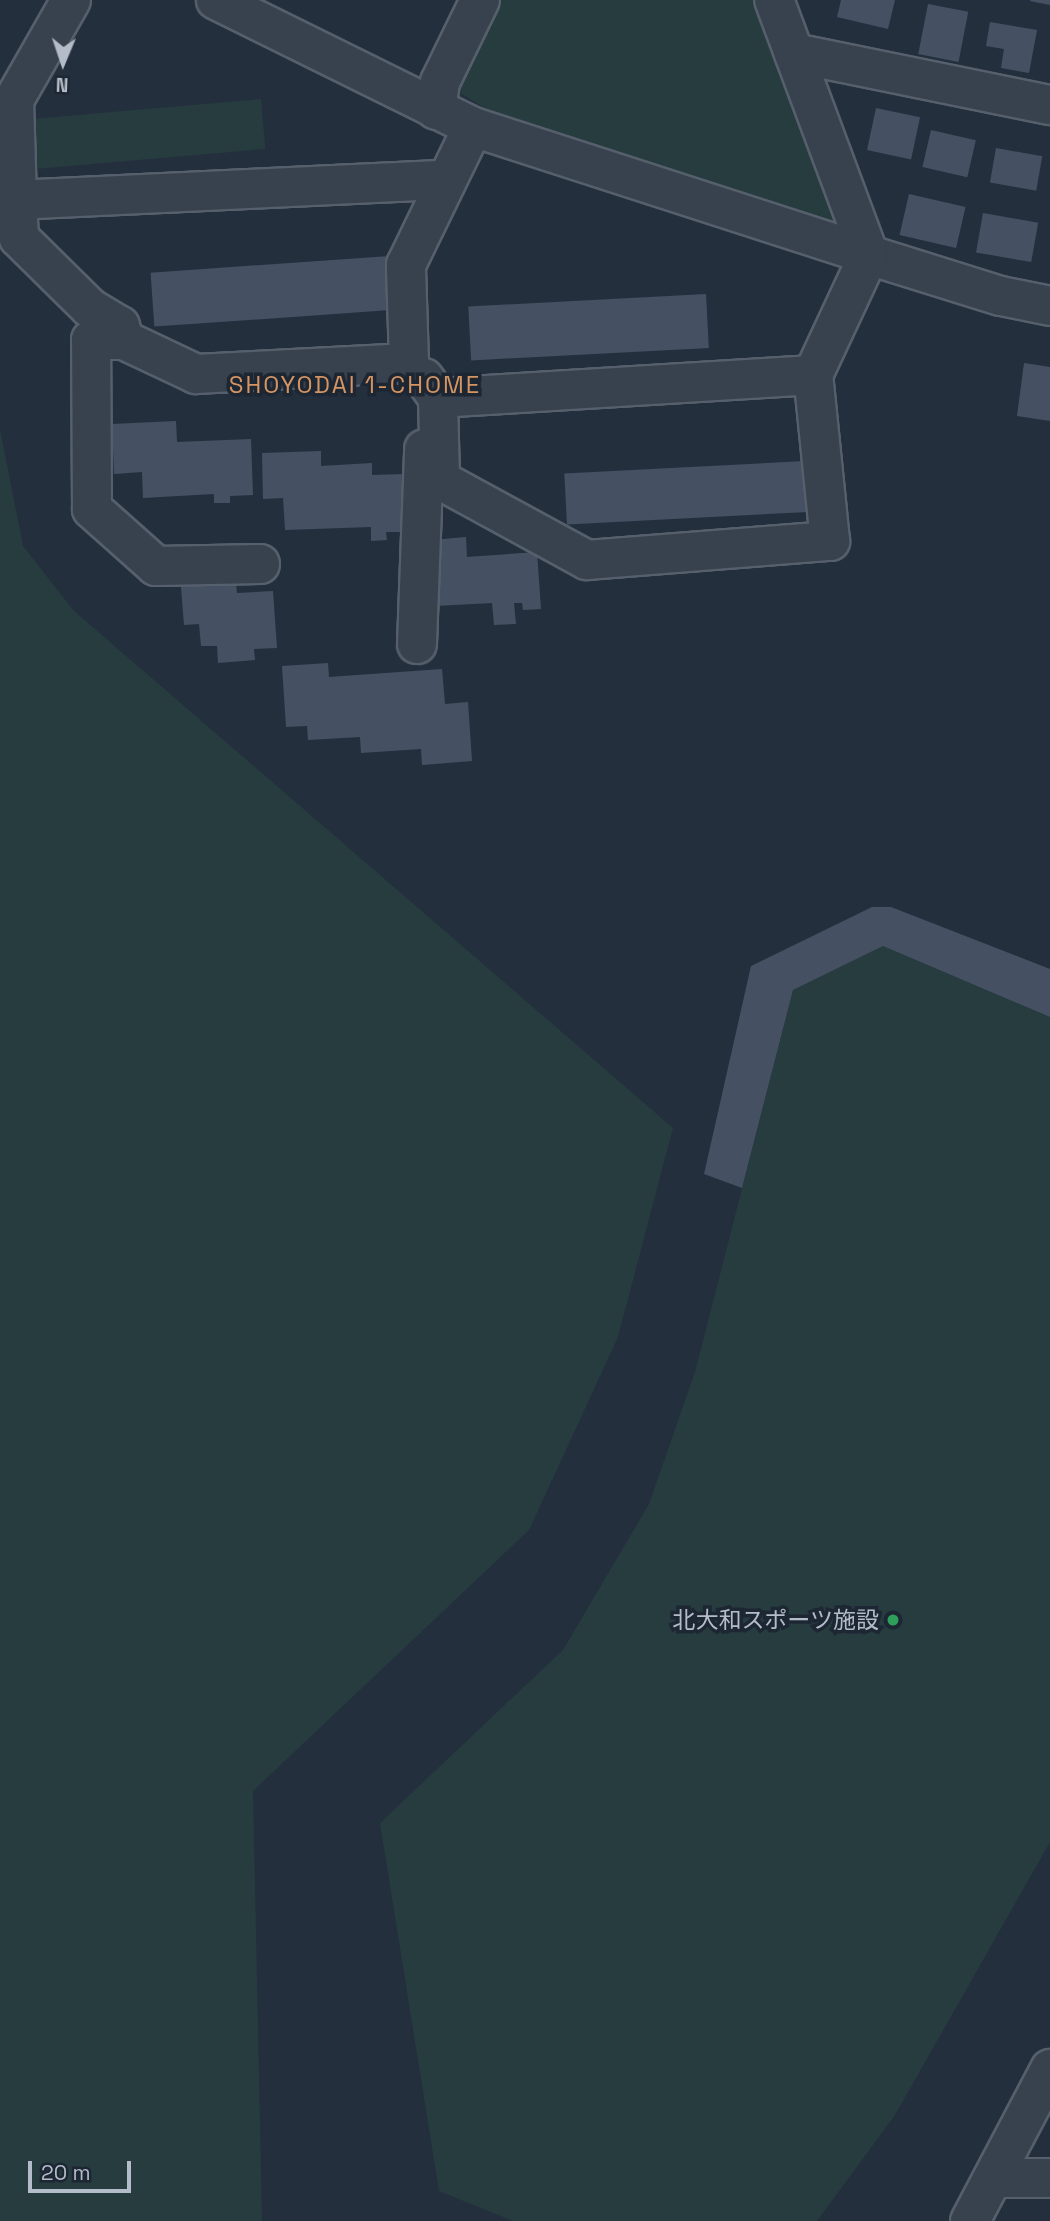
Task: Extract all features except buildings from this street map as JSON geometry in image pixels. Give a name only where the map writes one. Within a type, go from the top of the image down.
[{"type":"street","points":[[11,77],[56,0]]},
{"type":"street","points":[[71,0],[14,100],[19,238],[90,308],[120,326],[124,340]]},
{"type":"street","points":[[216,0],[473,127],[869,255],[1050,306]]},
{"type":"street","points":[[436,110],[440,82],[480,0]]},
{"type":"street","points":[[473,127],[407,265],[440,480],[587,560],[830,541],[813,375],[869,255],[774,0]]},
{"type":"street","points":[[794,53],[1050,105]]},
{"type":"street","points":[[17,200],[447,180]]},
{"type":"street","points":[[260,564],[156,566],[92,509],[91,340],[124,340],[196,374],[424,380],[813,375]]},
{"type":"street","points":[[417,644],[424,380]]},
{"type":"street","points":[[970,2221],[1050,2069]]},
{"type":"street","points":[[993,2178],[1050,2178]]},
{"type":"green space","points":[[493,0],[765,0],[854,234],[506,121],[452,88]]},
{"type":"green space","points":[[261,99],[265,149],[30,169],[26,120]]},
{"type":"green space","points":[[0,429],[23,546],[74,611],[673,1128],[618,1337],[529,1530],[253,1791],[262,2221],[0,2221]]},
{"type":"green space","points":[[883,946],[1050,1017],[1050,1842],[895,2115],[817,2221],[513,2221],[439,2191],[380,1823],[563,1650],[649,1504],[695,1372],[793,990]]},
{"type":"place","name":"北大和スポーツ施設","points":[[893,1620]]},
{"type":"district","name":"SHOYODAI 1-CHOME","points":[[355,385]]}]
